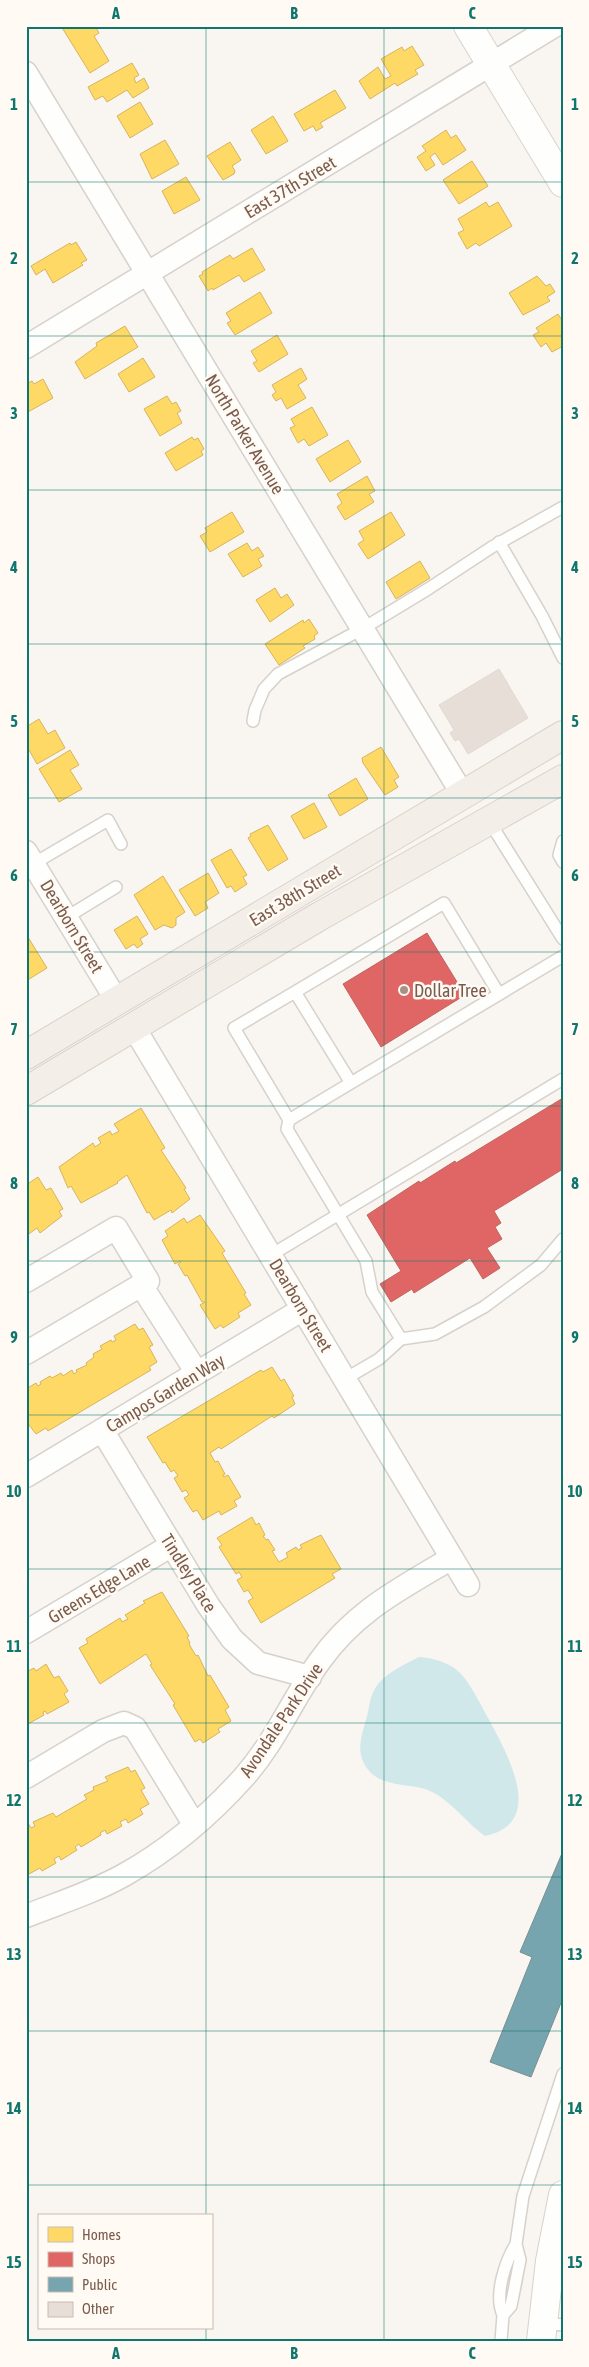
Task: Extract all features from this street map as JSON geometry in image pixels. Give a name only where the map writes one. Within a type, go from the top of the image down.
[{"type":"main road","name":"East 38th Street","points":[[26,1055],[463,796],[563,734]]},
{"type":"main road","name":"East 38th Street","points":[[26,1091],[133,1026],[488,819],[563,779]]},
{"type":"street","points":[[468,26],[563,183]]},
{"type":"street","name":"East 37th Street","points":[[26,347],[148,275],[554,26]]},
{"type":"street","name":"North Parker Avenue","points":[[26,73],[463,796]]},
{"type":"street","name":"Dearborn Street","points":[[30,858],[117,1001]]},
{"type":"street","name":"Dearborn Street","points":[[133,1026],[468,1585]]},
{"type":"street","points":[[26,1281],[116,1228],[148,1281],[26,1353]]},
{"type":"street","points":[[141,1285],[197,1373]]},
{"type":"street","name":"Campos Garden Way","points":[[26,1476],[303,1309]]},
{"type":"street","name":"Tindley Place","points":[[102,1430],[219,1622],[245,1652],[258,1663],[310,1677]]},
{"type":"street","name":"Greens Edge Lane","points":[[26,1632],[172,1545]]},
{"type":"street","name":"Avondale Park Drive","points":[[26,1916],[123,1876],[166,1849],[231,1791],[260,1757],[333,1644],[359,1616],[452,1558]]},
{"type":"street","points":[[26,1778],[103,1731],[124,1723],[135,1728],[194,1824]]},
{"type":"street","points":[[549,2330],[550,2261],[563,2195]]},
{"type":"lane","points":[[253,721],[255,710],[264,689],[278,674],[362,629],[428,589],[498,542],[563,507]]},
{"type":"lane","points":[[498,542],[542,616],[563,658]]},
{"type":"lane","points":[[488,819],[563,939]]},
{"type":"lane","points":[[30,858],[108,820],[121,844]]},
{"type":"lane","points":[[562,842],[558,855],[563,862]]},
{"type":"lane","points":[[67,917],[116,887]]},
{"type":"lane","points":[[401,1339],[372,1292],[366,1261],[287,1130],[289,1120],[234,1028],[444,903],[498,994]]},
{"type":"lane","points":[[289,1120],[563,956]]},
{"type":"lane","points":[[296,992],[351,1083]]},
{"type":"lane","points":[[271,1255],[563,1079]]},
{"type":"lane","points":[[345,1379],[379,1359],[401,1339],[435,1334],[484,1307],[540,1265],[563,1239]]},
{"type":"lane","points":[[500,2341],[503,2315],[499,2305],[507,2259],[516,2244],[523,2196],[563,2074]]},
{"type":"water","points":[[419,1657],[434,1659],[458,1671],[474,1692],[495,1730],[511,1765],[517,1784],[519,1801],[515,1817],[504,1829],[485,1836],[434,1793],[418,1787],[383,1780],[371,1773],[365,1766],[360,1751],[370,1701],[374,1691],[378,1684],[387,1676]]},
{"type":"building: Homes","points":[[61,26],[95,26],[99,33],[94,36],[109,61],[90,73]]},
{"type":"building: Homes","points":[[412,46],[424,65],[415,70],[418,74],[397,86],[395,83],[370,99],[359,81],[378,67],[385,79],[391,76],[381,59],[402,47],[404,51]]},
{"type":"building: Homes","points":[[132,63],[139,75],[134,78],[136,83],[144,78],[149,88],[133,98],[127,90],[107,102],[103,96],[95,100],[88,87]]},
{"type":"building: Homes","points":[[335,90],[346,108],[320,123],[323,127],[316,131],[313,126],[304,131],[294,114]]},
{"type":"building: Homes","points":[[140,102],[153,124],[130,138],[117,116]]},
{"type":"building: Homes","points":[[273,116],[288,141],[266,154],[251,130]]},
{"type":"building: Homes","points":[[446,130],[451,138],[456,135],[466,150],[443,165],[435,153],[430,157],[435,165],[426,171],[417,157],[426,151],[422,146]]},
{"type":"building: Homes","points":[[165,140],[179,164],[152,179],[140,154]]},
{"type":"building: Homes","points":[[230,142],[241,160],[232,166],[235,171],[234,174],[223,180],[207,156]]},
{"type":"building: Homes","points":[[472,161],[488,186],[459,204],[443,180]]},
{"type":"building: Homes","points":[[186,177],[200,200],[174,214],[162,191]]},
{"type":"building: Homes","points":[[486,202],[489,207],[498,202],[512,226],[479,246],[476,243],[467,249],[458,233],[464,230],[458,219]]},
{"type":"building: Homes","points":[[76,242],[87,260],[81,263],[83,265],[53,283],[45,269],[36,275],[31,266],[70,243],[71,245]]},
{"type":"building: Homes","points":[[252,248],[265,270],[244,282],[239,275],[208,291],[199,276],[203,274],[202,272],[230,255],[233,259]]},
{"type":"building: Homes","points":[[537,276],[546,286],[550,284],[555,292],[547,297],[550,301],[523,315],[509,293]]},
{"type":"building: Homes","points":[[260,292],[272,313],[235,335],[227,323],[231,321],[226,313]]},
{"type":"building: Homes","points":[[558,314],[563,322],[563,346],[552,352],[546,343],[541,347],[533,335],[539,332],[536,328]]},
{"type":"building: Homes","points":[[125,326],[138,347],[85,379],[75,362],[97,346],[96,343]]},
{"type":"building: Homes","points":[[277,335],[288,354],[259,372],[253,363],[257,361],[251,351]]},
{"type":"building: Homes","points":[[143,358],[155,377],[129,392],[118,374]]},
{"type":"building: Homes","points":[[301,368],[307,379],[298,385],[306,398],[287,409],[281,398],[276,401],[272,395],[276,392],[272,385]]},
{"type":"building: Homes","points":[[43,379],[53,398],[26,413],[26,384],[32,381],[34,384]]},
{"type":"building: Homes","points":[[167,396],[172,404],[176,402],[181,411],[177,413],[182,423],[160,436],[144,409]]},
{"type":"building: Homes","points":[[312,407],[328,435],[309,446],[304,439],[298,443],[290,428],[295,426],[291,419]]},
{"type":"building: Homes","points":[[192,437],[194,440],[198,438],[204,449],[201,451],[203,455],[176,471],[165,453]]},
{"type":"building: Homes","points":[[348,440],[361,462],[330,482],[316,459]]},
{"type":"building: Homes","points":[[367,476],[375,491],[369,494],[374,502],[345,520],[337,507],[342,503],[337,494]]},
{"type":"building: Homes","points":[[232,512],[244,532],[210,552],[200,536],[207,532],[205,528]]},
{"type":"building: Homes","points":[[391,512],[405,535],[368,559],[358,544],[364,540],[359,531]]},
{"type":"building: Homes","points":[[247,543],[252,551],[258,547],[264,556],[258,559],[262,566],[243,577],[228,554]]},
{"type":"building: Homes","points":[[420,561],[430,578],[396,599],[386,582]]},
{"type":"building: Homes","points":[[275,588],[281,598],[287,594],[294,605],[270,622],[256,600]]},
{"type":"building: Homes","points":[[309,619],[318,633],[314,636],[315,639],[279,665],[265,644],[303,620],[304,623]]},
{"type":"building: Homes","points":[[39,719],[48,734],[55,730],[65,748],[37,764],[29,750],[26,752],[26,727]]},
{"type":"building: Homes","points":[[381,747],[399,777],[394,780],[398,787],[385,795],[363,763],[362,758]]},
{"type":"building: Homes","points":[[70,750],[79,765],[70,770],[82,789],[59,802],[39,769]]},
{"type":"building: Homes","points":[[356,778],[368,799],[340,816],[328,795]]},
{"type":"building: Homes","points":[[314,803],[327,827],[304,839],[291,816]]},
{"type":"building: Homes","points":[[268,825],[288,859],[268,871],[248,838],[251,836],[250,834]]},
{"type":"building: Homes","points":[[231,849],[247,875],[243,877],[247,884],[235,892],[231,886],[227,888],[211,860]]},
{"type":"building: Homes","points":[[208,873],[219,893],[205,902],[208,908],[195,916],[179,890]]},
{"type":"building: Homes","points":[[163,876],[185,912],[176,918],[176,925],[172,928],[164,925],[155,930],[134,895]]},
{"type":"building: Homes","points":[[137,916],[148,934],[140,939],[143,944],[137,948],[134,944],[126,949],[114,930]]},
{"type":"building: Homes","points":[[26,934],[47,968],[26,981]]},
{"type":"building: Homes","points":[[141,1108],[165,1148],[161,1150],[186,1188],[184,1189],[190,1199],[172,1213],[171,1210],[154,1220],[149,1212],[147,1213],[127,1175],[118,1183],[81,1203],[71,1186],[68,1188],[59,1167],[93,1143],[95,1147],[101,1143],[98,1138],[110,1131],[112,1135],[119,1131],[114,1124]]},
{"type":"building: Homes","points":[[38,1177],[46,1190],[51,1188],[63,1209],[59,1211],[62,1216],[40,1233],[37,1228],[26,1236],[26,1185]]},
{"type":"building: Homes","points":[[200,1215],[225,1251],[222,1253],[251,1305],[238,1313],[240,1317],[223,1328],[221,1325],[215,1329],[200,1305],[205,1302],[202,1302],[187,1275],[185,1276],[178,1264],[181,1262],[175,1264],[162,1240],[168,1236],[165,1231],[184,1218],[187,1223]]},
{"type":"building: Homes","points":[[135,1324],[139,1330],[143,1328],[153,1345],[149,1347],[157,1362],[149,1367],[151,1370],[48,1431],[46,1428],[36,1434],[26,1421],[26,1389],[36,1383],[38,1386],[41,1384],[40,1382],[50,1376],[52,1378],[61,1373],[63,1376],[72,1370],[74,1374],[77,1372],[76,1370],[87,1365],[86,1363],[94,1357],[93,1354],[102,1349],[100,1346],[111,1340],[112,1342],[116,1340],[114,1336]]},
{"type":"building: Homes","points":[[272,1367],[281,1381],[284,1379],[294,1396],[292,1397],[295,1404],[274,1418],[272,1416],[221,1449],[219,1447],[210,1453],[215,1462],[218,1461],[225,1474],[223,1475],[224,1477],[228,1475],[241,1497],[234,1501],[237,1506],[221,1515],[219,1511],[203,1520],[197,1510],[193,1512],[184,1498],[189,1495],[186,1490],[182,1492],[174,1478],[178,1476],[174,1470],[171,1472],[165,1462],[163,1463],[147,1437],[261,1370],[263,1372]]},
{"type":"building: Homes","points":[[252,1517],[256,1525],[259,1523],[265,1535],[263,1536],[266,1540],[268,1539],[275,1550],[272,1551],[279,1562],[288,1557],[286,1553],[296,1547],[298,1550],[302,1548],[300,1545],[321,1535],[341,1569],[332,1574],[335,1578],[261,1623],[248,1601],[253,1598],[248,1590],[244,1592],[237,1580],[242,1577],[239,1572],[236,1574],[219,1547],[222,1545],[217,1538]]},
{"type":"building: Homes","points":[[162,1592],[189,1636],[187,1637],[189,1644],[196,1656],[198,1655],[208,1676],[210,1675],[229,1707],[225,1710],[231,1721],[218,1729],[220,1732],[203,1743],[200,1739],[195,1742],[173,1705],[175,1704],[150,1665],[152,1664],[146,1654],[100,1684],[79,1648],[88,1643],[86,1639],[120,1618],[122,1622],[128,1619],[125,1615],[145,1603],[143,1601]]},
{"type":"building: Homes","points":[[46,1664],[54,1678],[59,1676],[68,1691],[64,1694],[69,1702],[47,1714],[45,1711],[43,1712],[44,1715],[26,1725],[26,1672],[34,1668],[36,1671]]},
{"type":"building: Homes","points":[[128,1767],[131,1772],[135,1770],[145,1788],[141,1790],[149,1804],[140,1809],[143,1814],[128,1823],[126,1819],[120,1822],[122,1826],[107,1834],[105,1830],[100,1833],[101,1835],[81,1847],[79,1844],[75,1847],[77,1850],[61,1860],[59,1856],[54,1859],[56,1863],[42,1871],[40,1868],[29,1874],[26,1870],[26,1824],[28,1823],[31,1828],[35,1826],[33,1822],[53,1813],[56,1817],[87,1799],[84,1795],[94,1790],[93,1787],[108,1781],[105,1777]]},
{"type":"building: Shops","name":"Dollar Tree","points":[[427,933],[465,995],[381,1047],[343,984]]},
{"type":"building: Shops","points":[[563,1098],[563,1169],[494,1211],[501,1223],[495,1227],[502,1239],[487,1248],[500,1268],[483,1279],[470,1258],[414,1293],[412,1289],[391,1302],[380,1284],[401,1271],[367,1215],[419,1181],[420,1183],[455,1161],[456,1163]]},
{"type":"building: Public","points":[[563,1851],[563,1998],[531,2077],[490,2062],[532,1957],[520,1952]]},
{"type":"building: Other","points":[[499,669],[528,718],[468,754],[459,739],[455,741],[450,733],[454,730],[439,705]]},
{"type":"place","name":"Dollar Tree","points":[[404,990]]}]
